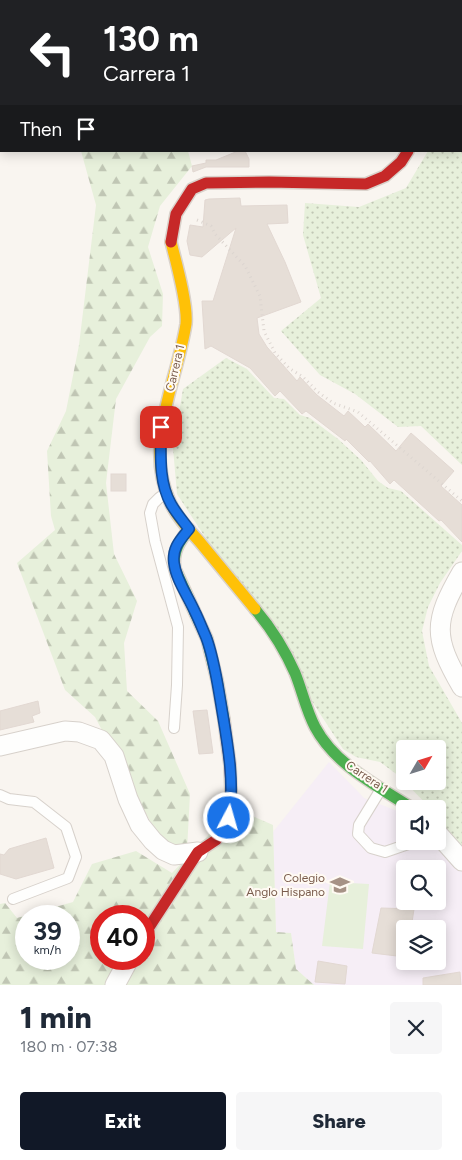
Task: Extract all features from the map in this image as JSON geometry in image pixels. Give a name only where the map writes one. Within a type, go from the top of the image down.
[{"type":"street","name":"Carrera 1","points":[[400,800],[349,766],[329,748],[314,726],[295,673],[274,632],[189,529],[170,503],[161,464],[161,427],[186,322],[183,295],[172,240],[176,214],[192,189],[206,184],[269,182],[366,184],[385,176],[407,152]]},
{"type":"street","points":[[0,746],[65,731],[79,732],[101,740],[114,756],[128,799],[140,825],[163,850],[185,854],[211,844],[224,831],[229,818],[232,798],[227,738],[214,662],[196,612],[182,587],[174,563],[175,546],[189,529]]},
{"type":"street","points":[[462,572],[448,597],[440,619],[441,642],[451,668],[462,687]]},
{"type":"street","points":[[446,843],[462,861]]},
{"type":"street","points":[[155,913],[185,854]]},
{"type":"street","points":[[115,985],[123,970]]},
{"type":"lane","points":[[167,493],[153,504],[150,513],[155,541],[178,627],[174,728]]},
{"type":"lane","points":[[382,788],[359,826],[358,834],[372,848],[385,852],[396,848]]},
{"type":"lane","points":[[0,795],[9,799],[34,802],[66,827],[76,857],[68,878],[13,899]]},
{"type":"path","points":[[176,214],[211,226],[215,234],[245,266],[260,296],[264,331],[275,353],[289,368],[303,377],[318,392],[333,403],[358,412],[443,487],[462,501]]},
{"type":"shaded area","name":"Colegio Anglo Hispano","points":[[329,762],[364,798],[396,810],[396,850],[446,850],[462,867],[462,985],[314,985],[296,969],[291,934],[276,932],[273,832]]},
{"type":"green space","points":[[81,152],[188,152],[192,166],[160,206],[148,247],[163,294],[162,326],[150,337],[116,399],[106,483],[114,554],[137,601],[124,643],[127,691],[158,721],[190,794],[187,850],[160,840],[95,717],[65,690],[17,563],[55,530],[51,516],[47,451],[66,411],[79,345],[96,205]]},
{"type":"green space","points":[[427,152],[462,152],[462,465],[421,426],[398,427],[355,394],[320,375],[281,331],[321,298],[303,235],[305,203],[359,207],[406,188]]},
{"type":"green space","points":[[226,358],[247,369],[274,398],[284,399],[300,415],[310,418],[338,439],[361,460],[378,481],[388,488],[401,491],[462,545],[462,551],[440,583],[428,607],[422,631],[429,666],[462,723],[462,850],[446,835],[446,800],[422,800],[413,790],[446,790],[446,740],[396,740],[396,774],[380,762],[356,757],[343,749],[177,494],[173,448],[183,389]]},
{"type":"green space","points":[[234,808],[273,825],[276,932],[291,933],[296,969],[314,985],[0,985],[0,904],[5,903],[15,916],[15,970],[80,970],[80,905],[62,905],[73,902],[92,864],[136,851],[172,873]]},
{"type":"green space","points":[[330,882],[369,884],[363,949],[322,946]]},
{"type":"building","points":[[236,152],[246,152],[249,159],[249,167],[206,167],[193,172],[192,166],[206,163],[206,160],[216,160]]},
{"type":"building","points":[[240,198],[241,206],[287,205],[288,223],[267,224],[301,302],[257,318],[259,334],[267,347],[297,381],[300,377],[317,395],[344,416],[348,411],[365,427],[368,424],[396,451],[411,433],[454,471],[441,486],[462,505],[462,542],[441,520],[439,521],[394,480],[390,484],[370,461],[346,439],[345,441],[306,411],[302,414],[280,391],[275,396],[250,368],[211,346],[205,349],[202,301],[213,301],[236,228],[202,257],[190,255],[187,241],[190,225],[203,227],[205,200]]},
{"type":"building","points":[[111,474],[126,474],[126,491],[111,491]]},
{"type":"building","points":[[38,701],[40,713],[32,716],[34,722],[0,730],[0,711]]},
{"type":"building","points":[[207,710],[213,753],[199,754],[193,711]]},
{"type":"building","points":[[46,838],[54,868],[16,879],[0,874],[0,854],[4,855],[9,849]]},
{"type":"building","points":[[381,908],[414,910],[412,920],[396,920],[396,956],[372,953]]},
{"type":"building","points":[[318,961],[347,966],[345,984],[315,982]]},
{"type":"building","points":[[460,972],[461,985],[423,985],[423,978]]},
{"type":"traffic: fast","points":[[189,529],[177,548],[174,563],[175,569],[207,639],[224,720]]},
{"type":"traffic: fast","points":[[255,609],[272,631],[286,655],[295,673],[315,727],[324,740],[334,753],[358,774],[399,800]]},
{"type":"traffic: slow","points":[[171,242],[183,295],[186,324],[164,413],[160,458],[163,480],[170,502],[179,518],[255,609]]},
{"type":"traffic: jam","points":[[171,242],[176,214],[192,189],[206,183],[366,184],[385,176],[401,162],[407,152]]},
{"type":"traffic: jam","points":[[155,918],[198,852],[216,840],[224,830],[229,814],[231,792],[230,765],[224,720]]},
{"type":"place","name":"Colegio Anglo Hispano","points":[[340,885]]},
{"type":"route","points":[[161,427],[161,464],[164,484],[170,503],[189,529],[175,546],[174,563],[182,587],[196,612],[214,662],[227,738],[232,798],[229,818]]}]
